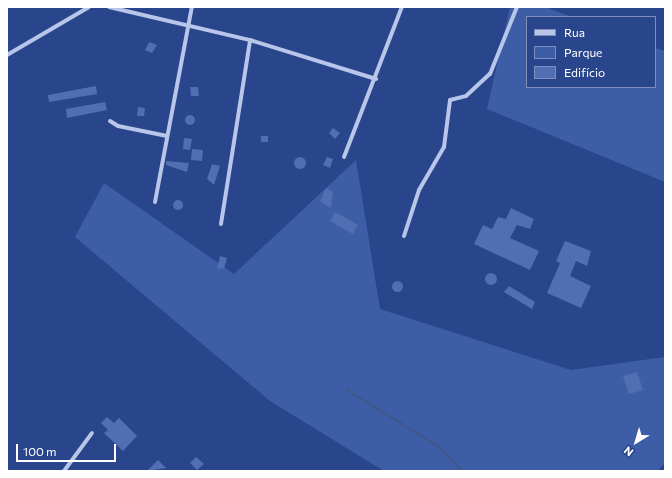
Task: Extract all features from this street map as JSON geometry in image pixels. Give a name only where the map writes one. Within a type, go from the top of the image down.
[{"type":"street","points":[[7,55],[89,7]]},
{"type":"street","points":[[109,7],[188,24],[250,40],[376,79]]},
{"type":"street","points":[[154,202],[192,7]]},
{"type":"street","points":[[344,157],[376,79],[402,7]]},
{"type":"street","points":[[404,236],[420,190],[444,147],[450,100],[466,96],[490,74],[517,7]]},
{"type":"street","points":[[221,224],[250,40]]},
{"type":"street","points":[[110,121],[118,126],[167,136]]},
{"type":"street","points":[[64,471],[92,433]]},
{"type":"green space","points":[[510,7],[545,7],[569,16],[526,16],[526,88],[656,88],[656,48],[665,51],[665,182],[487,109]]},
{"type":"green space","points":[[356,160],[380,309],[571,370],[665,357],[665,462],[658,471],[384,471],[270,401],[75,237],[104,183],[234,274]]},
{"type":"building","points":[[149,42],[157,45],[152,53],[145,50]]},
{"type":"building","points":[[96,86],[97,94],[49,102],[48,95]]},
{"type":"building","points":[[190,87],[198,87],[199,96],[191,96]]},
{"type":"building","points":[[105,102],[107,110],[67,118],[66,109]]},
{"type":"building","points":[[138,107],[145,108],[144,116],[137,116]]},
{"type":"building","points":[[188,115],[192,115],[194,116],[194,124],[188,125],[185,122],[185,118]]},
{"type":"building","points":[[333,128],[340,133],[335,139],[329,133]]},
{"type":"building","points":[[261,136],[268,136],[268,142],[261,142]]},
{"type":"building","points":[[184,138],[192,139],[190,150],[183,149]]},
{"type":"building","points":[[192,149],[203,150],[202,161],[191,160]]},
{"type":"building","points":[[298,157],[302,157],[306,163],[302,169],[298,169],[294,165],[294,161]]},
{"type":"building","points":[[327,157],[333,159],[330,168],[323,165]]},
{"type":"building","points":[[166,161],[189,163],[187,172],[166,165]]},
{"type":"building","points":[[212,164],[220,166],[214,185],[207,179]]},
{"type":"building","points":[[326,188],[333,192],[331,208],[320,201]]},
{"type":"building","points":[[176,200],[180,200],[182,201],[182,209],[176,210],[173,207],[173,203]]},
{"type":"building","points":[[511,208],[534,219],[530,229],[517,225],[510,238],[539,251],[530,270],[474,244],[483,225],[492,229],[498,217],[506,219]]},
{"type":"building","points":[[335,212],[358,225],[353,234],[330,221]]},
{"type":"building","points":[[565,241],[591,251],[587,266],[576,261],[570,276],[591,286],[581,308],[547,293],[560,263],[556,261]]},
{"type":"building","points":[[220,256],[227,258],[224,269],[217,268]]},
{"type":"building","points":[[489,273],[493,273],[497,279],[493,285],[489,285],[485,281],[485,277]]},
{"type":"building","points":[[397,280],[401,282],[403,286],[401,290],[397,292],[393,290],[391,286],[393,282]]},
{"type":"building","points":[[509,286],[535,302],[532,309],[504,292]]},
{"type":"building","points":[[637,372],[643,390],[629,394],[623,376]]},
{"type":"building","points":[[107,417],[114,423],[119,418],[137,436],[123,451],[104,433],[108,430],[101,423]]},
{"type":"building","points":[[196,457],[204,464],[197,470],[190,463]]},
{"type":"building","points":[[158,460],[166,468],[147,471]]},
{"type":"waterway","points":[[347,390],[436,445],[463,471]]}]
